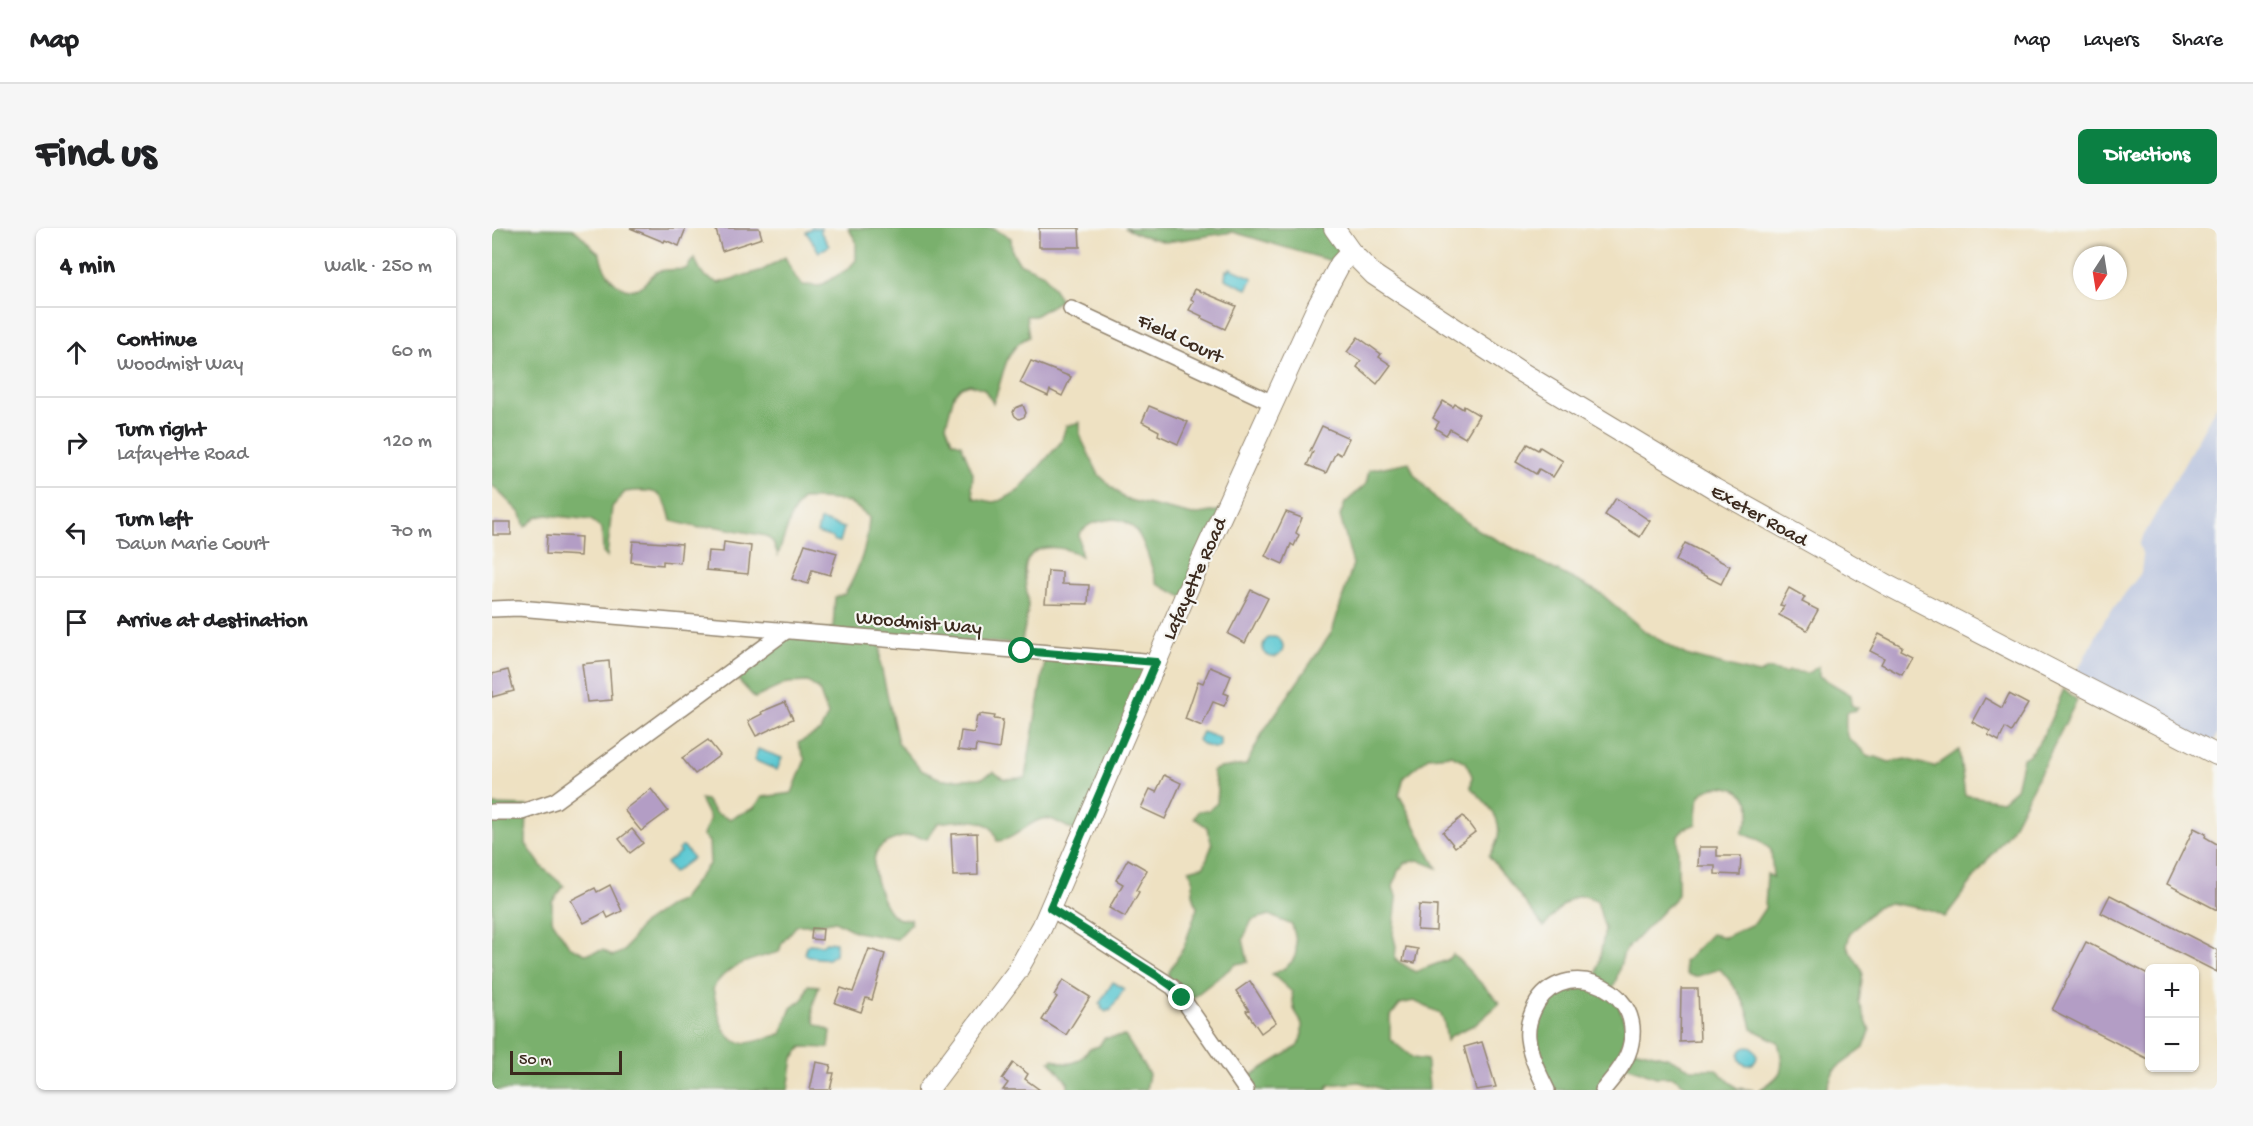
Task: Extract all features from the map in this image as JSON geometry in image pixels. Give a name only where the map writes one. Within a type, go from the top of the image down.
[{"type":"street","name":"Exeter Road","points":[[1334,228],[1351,252],[1374,275],[1447,325],[1715,489],[1887,585],[2217,754]]},
{"type":"street","name":"Lafayette Road","points":[[928,1090],[1016,973],[1042,927],[1156,662],[1273,403],[1322,298],[1340,264],[1351,252]]},
{"type":"street","name":"Field Court","points":[[1071,309],[1273,403]]},
{"type":"street","name":"Woodmist Way","points":[[492,609],[518,608],[1156,662]]},
{"type":"street","points":[[492,812],[522,813],[555,801],[786,631]]},
{"type":"street","points":[[1050,908],[1173,987],[1246,1090]]},
{"type":"street","points":[[1547,1090],[1532,1053],[1528,1037],[1529,1021],[1536,1004],[1548,991],[1564,982],[1582,980],[1600,984],[1615,994],[1627,1008],[1632,1025],[1631,1043],[1625,1059],[1617,1074],[1603,1090]]},
{"type":"shaded area","points":[[2217,405],[2217,734],[2212,746],[2075,675],[2105,619],[2141,573],[2143,556],[2139,544]]},
{"type":"green space","points":[[492,228],[572,229],[600,254],[604,267],[612,280],[624,288],[631,289],[641,287],[657,272],[686,269],[694,258],[703,275],[718,283],[763,270],[785,257],[796,278],[803,285],[820,286],[848,269],[856,260],[856,241],[848,228],[992,228],[1011,238],[1012,251],[1019,263],[1044,274],[1061,300],[1035,316],[1026,316],[1029,337],[1020,342],[1009,357],[993,403],[984,389],[970,384],[961,387],[954,395],[946,425],[952,441],[961,444],[973,473],[974,498],[993,502],[1018,491],[1061,442],[1066,426],[1080,422],[1080,436],[1099,475],[1125,499],[1193,515],[1222,510],[1183,597],[1157,584],[1142,540],[1136,531],[1119,520],[1107,520],[1091,524],[1079,534],[1081,556],[1065,549],[1055,548],[1039,550],[1032,554],[1027,561],[1025,571],[1027,618],[1022,641],[1018,644],[881,636],[880,662],[898,743],[921,770],[943,780],[982,778],[994,772],[1004,779],[1025,778],[1047,649],[1150,665],[1081,835],[1054,820],[1044,819],[1031,824],[1011,837],[997,841],[989,826],[976,821],[963,821],[938,823],[927,839],[908,836],[892,840],[878,849],[874,869],[882,898],[892,914],[899,919],[911,919],[911,924],[897,939],[856,932],[835,921],[817,925],[797,925],[782,943],[779,952],[733,968],[718,981],[713,989],[721,1022],[729,1037],[744,1043],[781,1034],[791,1008],[804,998],[808,985],[819,986],[813,1005],[813,1014],[816,1024],[831,1031],[829,1048],[802,1047],[793,1058],[788,1090],[492,1090],[492,805],[527,806],[526,844],[542,867],[564,886],[552,902],[552,920],[569,946],[585,954],[603,950],[613,956],[624,951],[641,925],[670,905],[680,901],[710,863],[709,842],[703,835],[710,819],[700,799],[706,800],[715,813],[729,819],[754,808],[762,797],[792,793],[805,760],[798,743],[820,731],[828,715],[819,690],[808,682],[787,683],[755,698],[728,669],[767,638],[833,628],[835,597],[845,594],[855,576],[865,547],[869,517],[847,502],[802,499],[792,514],[778,555],[773,542],[766,536],[713,526],[700,528],[671,521],[666,503],[662,498],[657,494],[644,491],[625,492],[612,507],[607,557],[603,553],[602,529],[591,520],[547,515],[537,517],[525,527],[521,514],[492,485]]},
{"type":"green space","points":[[1125,228],[1334,228],[1341,264],[1233,232],[1166,242]]},
{"type":"green space","points":[[1409,462],[1414,474],[1438,501],[1478,530],[1600,593],[1647,633],[1686,655],[1758,674],[1768,669],[1785,673],[1788,671],[1808,673],[1819,666],[1819,676],[1851,695],[1851,705],[1858,708],[1846,712],[1847,736],[1868,757],[1876,757],[1889,762],[1906,759],[1934,767],[1959,750],[1965,795],[2002,801],[2016,789],[2023,758],[2041,738],[2064,689],[2077,700],[2012,828],[1945,917],[1929,910],[1889,903],[1877,907],[1850,933],[1847,946],[1863,972],[1859,1002],[1870,1031],[1864,1048],[1834,1070],[1826,1090],[1759,1090],[1778,1076],[1782,1066],[1778,1042],[1752,1029],[1748,1012],[1740,996],[1720,969],[1695,977],[1686,974],[1684,962],[1711,934],[1725,937],[1755,923],[1765,908],[1767,874],[1773,877],[1771,850],[1759,840],[1742,833],[1750,814],[1749,803],[1745,796],[1730,788],[1713,787],[1700,796],[1696,824],[1684,829],[1678,836],[1678,895],[1624,952],[1613,987],[1633,1049],[1667,1057],[1691,1069],[1715,1069],[1737,1088],[1754,1090],[1692,1090],[1673,1077],[1656,1077],[1624,1065],[1601,1090],[1548,1090],[1529,1030],[1539,996],[1596,979],[1605,929],[1597,901],[1583,896],[1571,899],[1544,927],[1489,856],[1498,836],[1499,827],[1496,819],[1486,803],[1471,788],[1472,776],[1466,762],[1451,755],[1428,757],[1404,777],[1399,795],[1437,868],[1418,860],[1405,863],[1398,871],[1393,887],[1397,899],[1393,934],[1396,946],[1395,959],[1415,972],[1447,960],[1453,954],[1500,1003],[1476,1024],[1450,1036],[1447,1041],[1440,1013],[1414,1001],[1400,1004],[1390,1017],[1390,1039],[1413,1058],[1427,1060],[1429,1090],[1385,1090],[1359,1082],[1329,1085],[1326,1090],[1252,1090],[1245,1079],[1297,1047],[1302,1038],[1302,1024],[1294,1009],[1292,992],[1272,974],[1288,966],[1292,961],[1296,949],[1295,934],[1292,925],[1269,915],[1252,920],[1243,939],[1248,962],[1236,964],[1191,999],[1168,979],[1169,972],[1184,947],[1197,908],[1193,894],[1193,879],[1189,870],[1204,866],[1212,845],[1207,827],[1194,818],[1198,811],[1209,810],[1217,803],[1218,789],[1212,771],[1246,765],[1263,732],[1332,632],[1353,564],[1340,516],[1345,503],[1366,484],[1369,470]]},
{"type":"green space","points":[[1125,1036],[1149,1074],[1146,1090],[1068,1090],[1068,1083],[1050,1061],[1054,1059],[1059,1062],[1074,1063],[1082,1058],[1089,1049],[1099,1046],[1104,1038]]},
{"type":"water","points":[[812,228],[821,228],[820,231],[829,246],[819,252],[806,232]]},
{"type":"water","points":[[1230,268],[1253,278],[1247,289],[1225,279],[1226,270],[1229,271]]},
{"type":"water","points":[[820,520],[844,528],[840,542],[817,533]]},
{"type":"water","points":[[1273,637],[1280,640],[1283,647],[1280,654],[1273,657],[1266,654],[1263,647],[1266,640]]},
{"type":"water","points":[[1202,732],[1220,738],[1220,746],[1211,748],[1200,742],[1198,740]]},
{"type":"water","points":[[758,749],[782,758],[777,770],[754,760]]},
{"type":"water","points":[[682,847],[693,858],[673,873],[666,863],[680,852],[678,850]]},
{"type":"water","points":[[826,942],[836,943],[835,954],[828,959],[809,957],[805,953],[806,947],[810,944],[822,945]]},
{"type":"water","points":[[1113,982],[1124,989],[1110,1011],[1106,1012],[1099,1004]]},
{"type":"water","points":[[1744,1047],[1752,1047],[1757,1052],[1755,1063],[1744,1065],[1739,1060],[1739,1052]]},
{"type":"building","points":[[630,228],[686,228],[679,246]]},
{"type":"building","points":[[759,228],[762,238],[722,251],[716,230]]},
{"type":"building","points":[[1039,228],[1079,228],[1080,247],[1039,247]]},
{"type":"building","points":[[1195,289],[1236,306],[1225,329],[1189,310],[1194,301],[1191,299]]},
{"type":"building","points":[[1358,337],[1381,354],[1379,357],[1391,365],[1377,384],[1357,367],[1361,361],[1347,352]]},
{"type":"building","points":[[1031,361],[1071,377],[1062,396],[1050,390],[1048,396],[1020,383]]},
{"type":"building","points":[[1443,401],[1453,407],[1455,404],[1463,409],[1464,406],[1479,415],[1465,438],[1450,429],[1446,435],[1435,428],[1439,422],[1433,418]]},
{"type":"building","points":[[1023,405],[1026,413],[1019,419],[1013,412],[1015,408]]},
{"type":"building","points":[[1149,406],[1188,422],[1178,444],[1158,435],[1159,431],[1142,422]]},
{"type":"building","points":[[1322,426],[1349,438],[1341,455],[1336,452],[1326,473],[1307,465],[1313,452],[1310,451]]},
{"type":"building","points":[[1527,444],[1538,450],[1540,447],[1563,461],[1553,477],[1539,469],[1536,474],[1516,462]]},
{"type":"building","points":[[1616,498],[1650,521],[1640,537],[1605,515]]},
{"type":"building","points":[[1286,512],[1302,518],[1296,533],[1299,535],[1294,546],[1291,544],[1283,564],[1265,556]]},
{"type":"building","points":[[493,522],[511,522],[511,535],[493,535]]},
{"type":"building","points":[[547,535],[581,537],[580,556],[546,554]]},
{"type":"building","points":[[633,541],[682,544],[680,563],[663,561],[663,565],[631,562]]},
{"type":"building","points":[[724,542],[751,546],[748,574],[706,570],[708,551],[723,552]]},
{"type":"building","points":[[1685,543],[1730,566],[1721,584],[1676,561]]},
{"type":"building","points":[[805,544],[837,553],[830,575],[812,570],[808,584],[792,579]]},
{"type":"building","points":[[1048,571],[1062,572],[1062,584],[1089,585],[1088,604],[1045,603]]},
{"type":"building","points":[[1789,588],[1805,597],[1802,602],[1818,610],[1807,630],[1779,615],[1784,606],[1780,605]]},
{"type":"building","points":[[1251,590],[1268,598],[1245,643],[1228,634]]},
{"type":"building","points":[[1879,634],[1902,646],[1900,650],[1912,656],[1902,675],[1881,664],[1884,658],[1870,651]]},
{"type":"building","points":[[609,661],[612,700],[587,702],[582,664]]},
{"type":"building","points":[[1210,667],[1231,676],[1224,693],[1229,695],[1224,706],[1213,702],[1202,726],[1185,719],[1198,681],[1203,683]]},
{"type":"building","points":[[508,670],[514,691],[492,697],[492,674]]},
{"type":"building","points":[[2009,694],[2028,704],[2011,732],[2005,728],[1999,741],[1988,735],[1990,731],[1972,722],[1985,698],[2002,708]]},
{"type":"building","points":[[785,702],[793,719],[756,736],[748,721],[762,714],[761,712]]},
{"type":"building","points":[[980,714],[995,716],[994,719],[1003,720],[999,749],[976,745],[975,752],[958,750],[961,731],[974,733],[977,716],[980,717]]},
{"type":"building","points":[[708,740],[720,755],[695,774],[682,758]]},
{"type":"building","points":[[1164,775],[1181,783],[1165,819],[1141,808],[1150,789],[1156,792]]},
{"type":"building","points":[[651,789],[668,811],[641,831],[624,810]]},
{"type":"building","points":[[1463,816],[1475,832],[1455,847],[1443,832]]},
{"type":"building","points":[[2194,828],[2206,834],[2205,837],[2217,844],[2217,910],[2167,884]]},
{"type":"building","points":[[632,829],[643,843],[630,853],[619,839]]},
{"type":"building","points":[[977,833],[978,875],[953,876],[951,834]]},
{"type":"building","points":[[1699,847],[1717,847],[1717,856],[1741,856],[1740,875],[1715,874],[1715,866],[1698,866]]},
{"type":"building","points":[[1128,859],[1147,870],[1136,890],[1139,892],[1125,917],[1109,908],[1123,884],[1116,880]]},
{"type":"building","points":[[610,885],[622,911],[608,918],[605,912],[584,923],[571,900],[595,888],[597,892]]},
{"type":"building","points":[[2110,895],[2217,950],[2217,972],[2101,913]]},
{"type":"building","points":[[1419,905],[1437,906],[1436,931],[1417,930]]},
{"type":"building","points":[[812,928],[823,929],[822,940],[811,939]]},
{"type":"building","points":[[2086,942],[2145,972],[2145,1057],[2052,1010]]},
{"type":"building","points":[[1406,947],[1418,949],[1415,963],[1403,961]]},
{"type":"building","points":[[869,949],[885,954],[872,1000],[866,998],[861,1012],[835,1003],[841,988],[853,992]]},
{"type":"building","points":[[1063,980],[1090,997],[1066,1035],[1042,1020],[1057,997],[1054,995]]},
{"type":"building","points":[[1250,981],[1276,1022],[1261,1033],[1236,991]]},
{"type":"building","points":[[1681,989],[1698,989],[1700,1041],[1680,1042]]},
{"type":"building","points":[[1482,1042],[1496,1087],[1476,1090],[1464,1047]]},
{"type":"building","points":[[816,1062],[831,1065],[829,1073],[834,1073],[830,1090],[810,1090]]},
{"type":"building","points":[[1013,1063],[1028,1074],[1025,1079],[1040,1090],[1003,1090],[1008,1083],[1002,1079]]},
{"type":"route","points":[[1022,651],[1156,662],[1050,908],[1156,975],[1173,987],[1182,998]]}]
